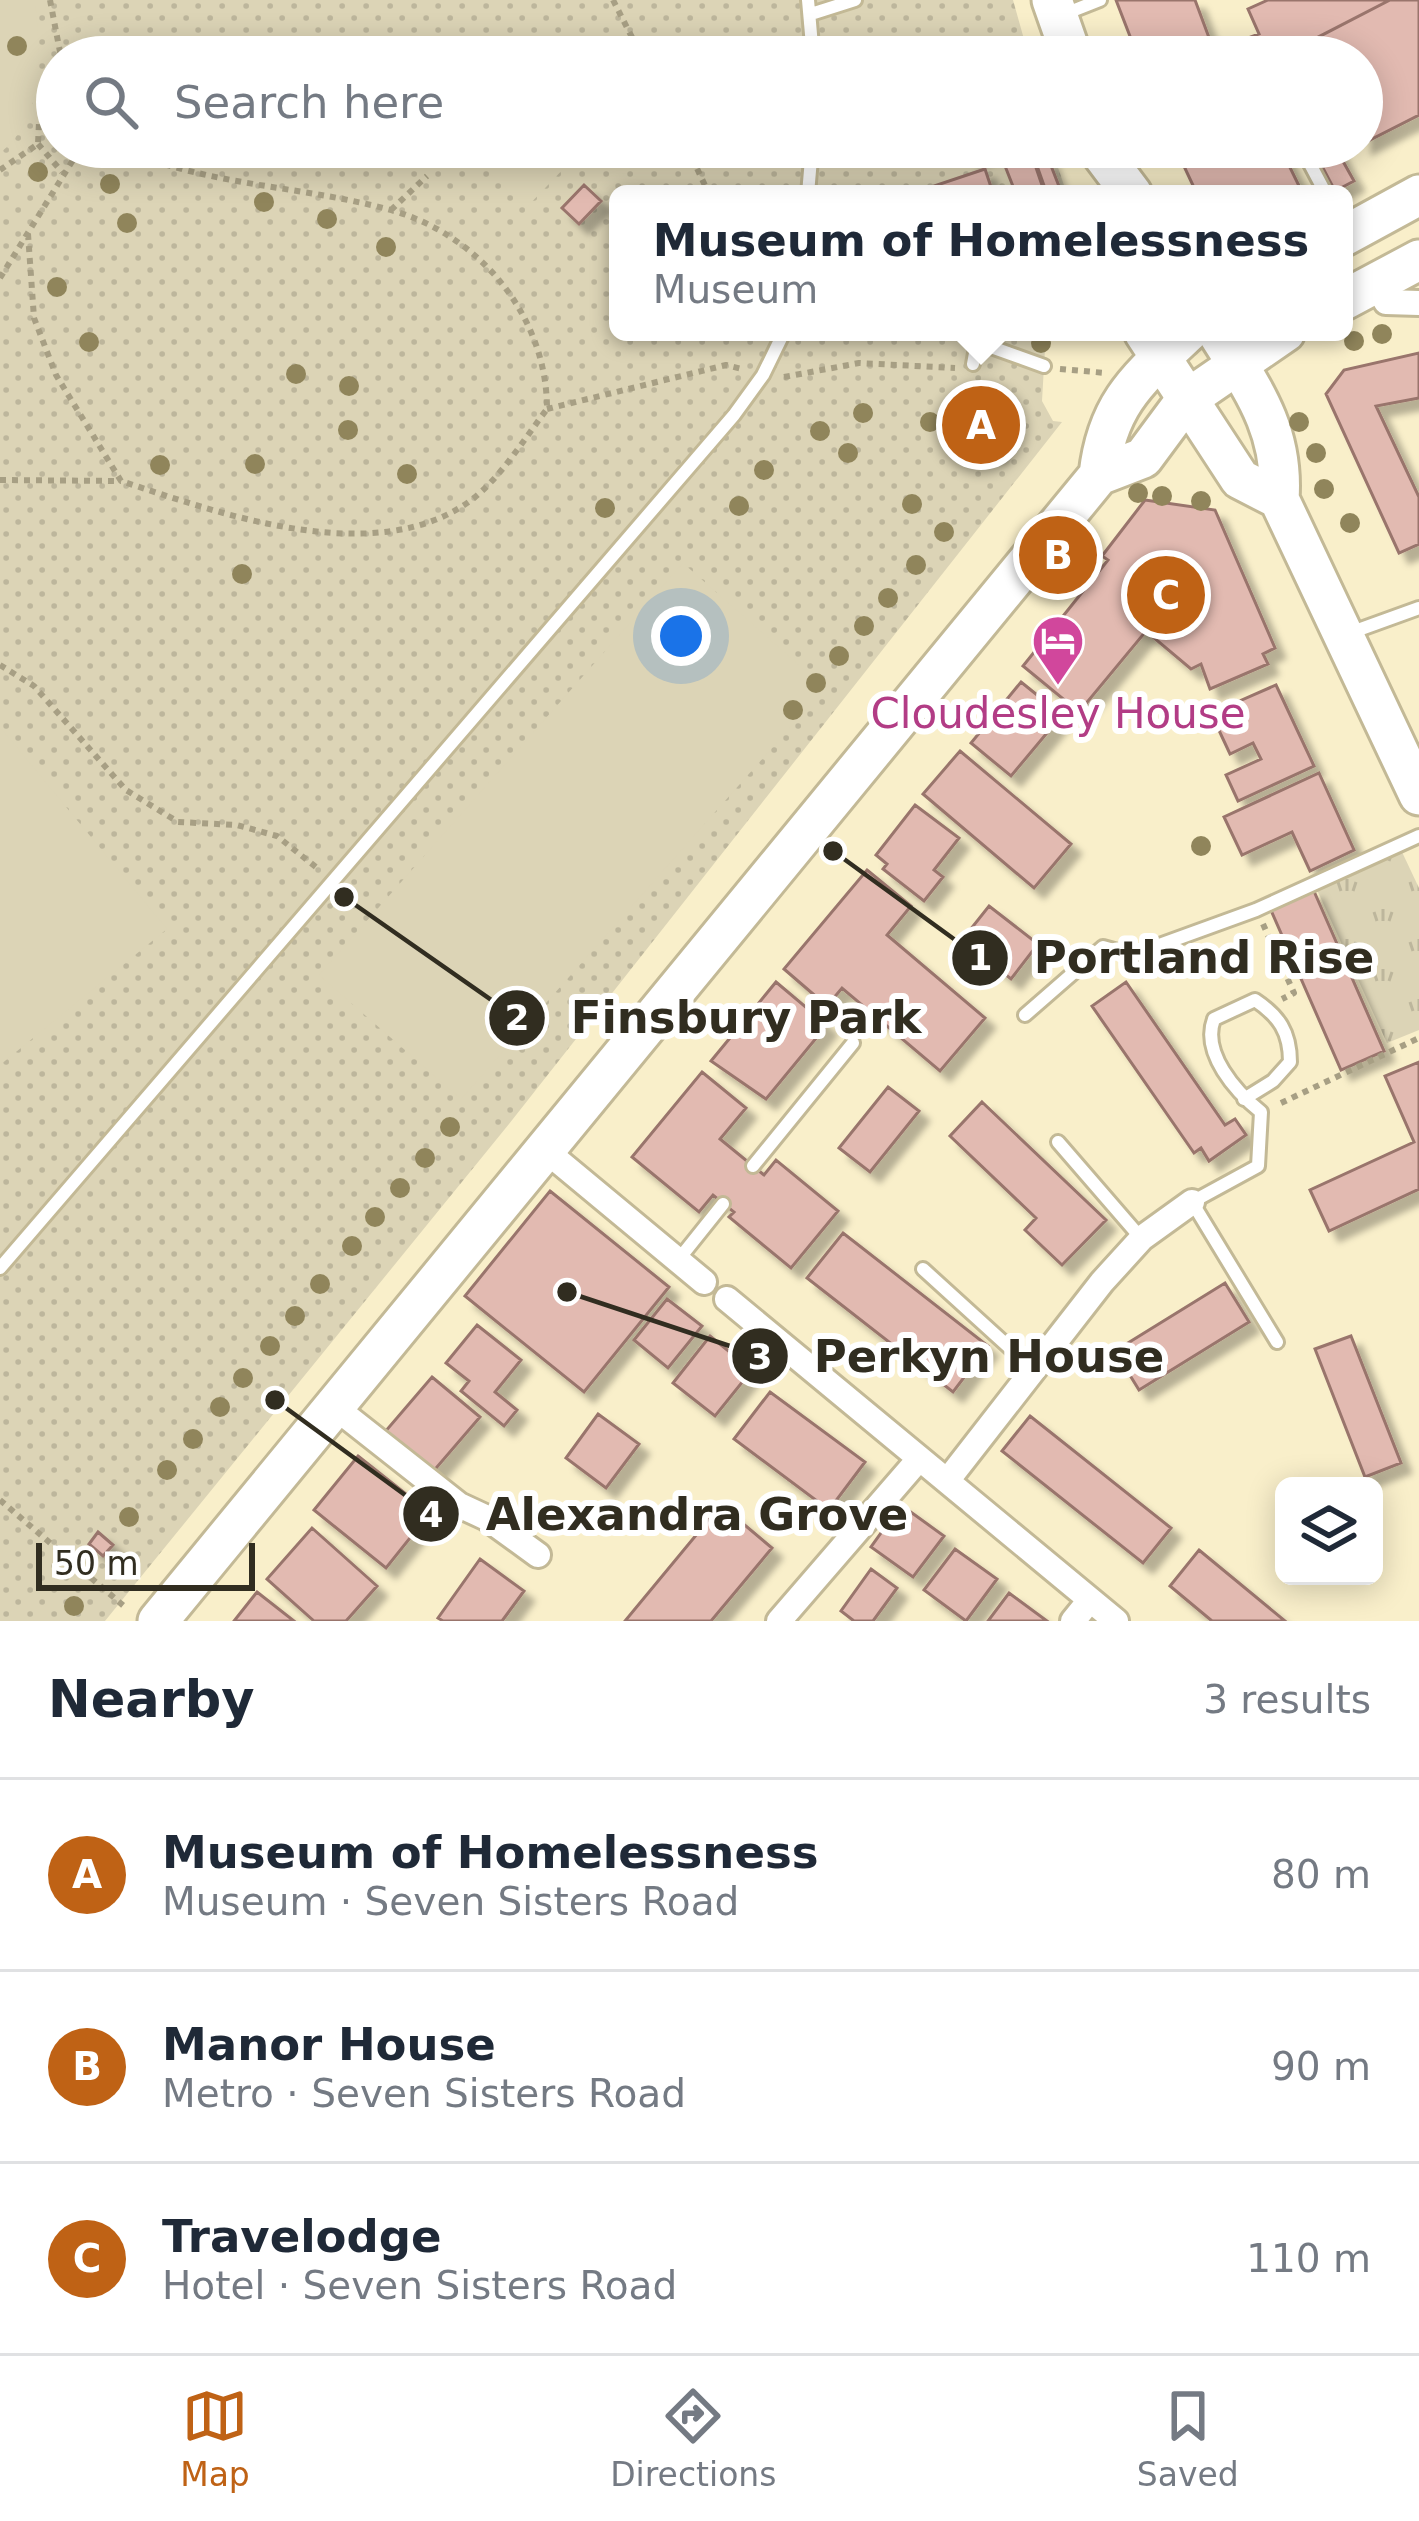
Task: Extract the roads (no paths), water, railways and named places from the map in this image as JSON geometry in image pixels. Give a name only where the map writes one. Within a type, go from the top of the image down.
[{"type":"main road","points":[[1353,230],[1419,195]]},
{"type":"main road","points":[[1359,291],[1419,260]]},
{"type":"main road","points":[[1164,341],[1186,400],[1240,479],[1279,499]]},
{"type":"main road","points":[[1099,475],[1104,430],[1164,341]]},
{"type":"main road","points":[[141,1614],[336,1408],[1099,475],[1143,458],[1227,348],[1258,398],[1282,457],[1279,499],[1419,795]]},
{"type":"street","points":[[1359,291],[1386,302],[1419,303]]},
{"type":"street","points":[[544,1150],[704,1282]]},
{"type":"street","points":[[947,1480],[1032,1367],[1142,1238],[1192,1202]]},
{"type":"street","points":[[727,1299],[1116,1621]]},
{"type":"street","points":[[336,1408],[459,1505],[538,1556]]},
{"type":"street","points":[[778,1621],[919,1459]]},
{"type":"street","points":[[1073,1621],[1090,1600]]},
{"type":"lane","points":[[810,7],[855,0]]},
{"type":"lane","points":[[1055,8],[1100,0]]},
{"type":"lane","points":[[0,1268],[764,374],[780,341]]},
{"type":"lane","points":[[973,370],[979,341]]},
{"type":"lane","points":[[987,341],[1044,366]]},
{"type":"lane","points":[[1345,634],[1419,608]]},
{"type":"lane","points":[[1025,1016],[1103,947],[1132,955],[1256,910],[1419,836]]},
{"type":"lane","points":[[1244,1099],[1274,1082],[1290,1062],[1290,1043],[1276,1014],[1255,1000],[1233,1006],[1214,1019],[1208,1035],[1218,1062],[1244,1099],[1261,1112],[1258,1166],[1192,1202],[1277,1342]]},
{"type":"lane","points":[[753,1166],[853,1043]]},
{"type":"lane","points":[[1058,1142],[1142,1238]]},
{"type":"lane","points":[[679,1259],[723,1204]]},
{"type":"lane","points":[[923,1269],[1032,1367]]},
{"type":"lane","points":[[704,1282],[727,1299]]},
{"type":"place","name":"Museum of Homelessness","points":[[981,425]]},
{"type":"place","name":"Manor House","points":[[1058,555]]},
{"type":"place","name":"Travelodge","points":[[1166,595]]},
{"type":"place","name":"Cloudesley House","points":[[1058,687]]},
{"type":"place","name":"Portland Rise","points":[[833,851]]},
{"type":"place","name":"Finsbury Park","points":[[344,897]]},
{"type":"place","name":"Perkyn House","points":[[567,1292]]},
{"type":"place","name":"Alexandra Grove","points":[[275,1400]]}]
